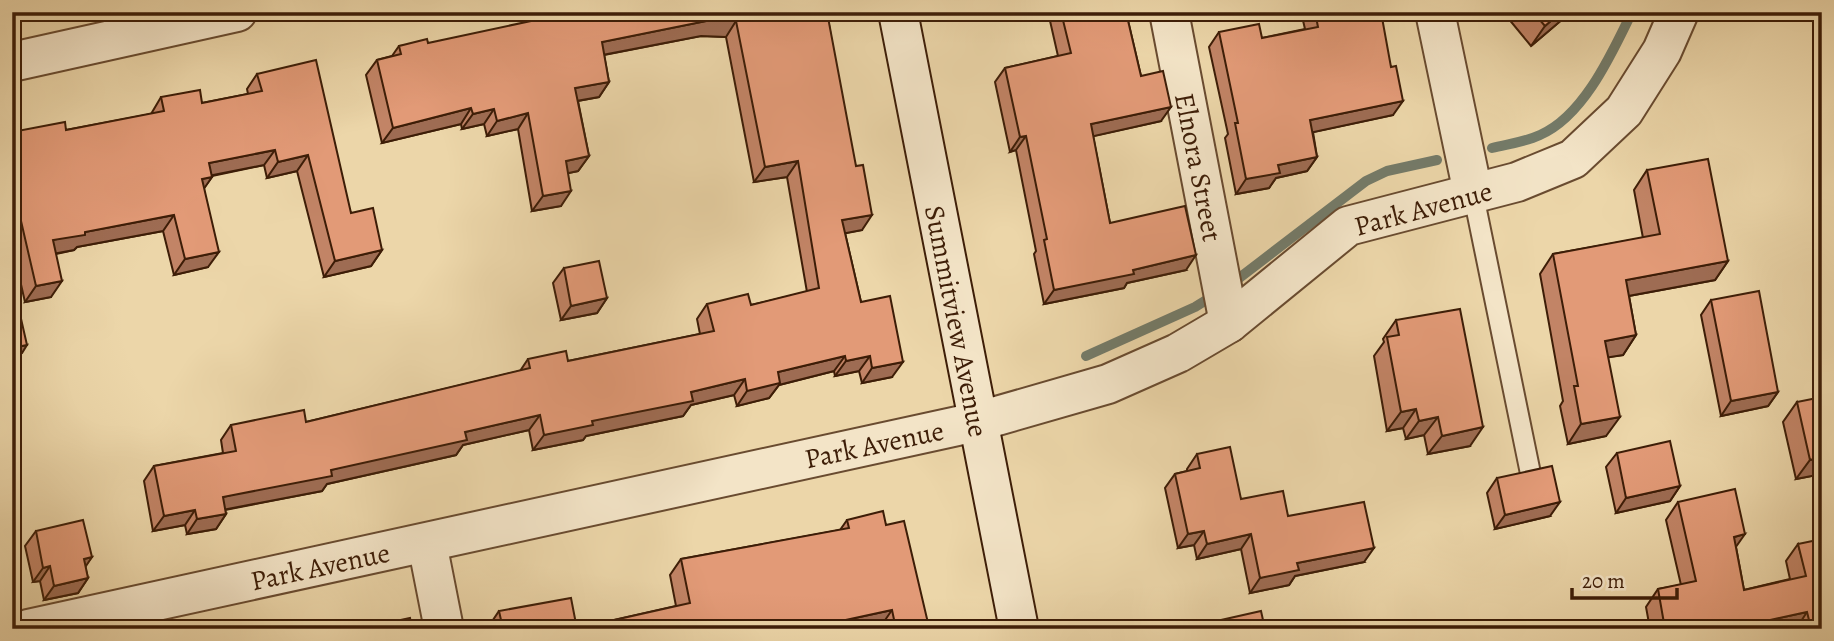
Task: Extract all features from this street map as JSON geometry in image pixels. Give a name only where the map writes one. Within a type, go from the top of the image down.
[{"type":"street","points":[[12,62],[237,12]]},
{"type":"street","name":"Summitview Avenue","points":[[898,12],[976,422],[1019,629]]},
{"type":"street","name":"Elnora Street","points":[[1169,12],[1225,301]]},
{"type":"street","points":[[1435,12],[1473,193]]},
{"type":"street","name":"Park Avenue","points":[[27,629],[976,422],[1108,384],[1178,353],[1225,301],[1348,226],[1517,182],[1573,159],[1624,111],[1662,51],[1679,12]]},
{"type":"street","points":[[427,543],[444,629]]},
{"type":"lane","points":[[1473,193],[1530,471]]},
{"type":"building","points":[[573,12],[827,12],[856,166],[863,165],[872,215],[842,220],[861,302],[890,296],[903,362],[872,368],[870,356],[846,361],[845,356],[778,372],[780,383],[747,391],[745,379],[691,392],[693,401],[592,421],[593,425],[544,435],[540,415],[465,432],[467,440],[331,470],[332,476],[223,497],[226,514],[197,519],[195,510],[164,516],[154,466],[236,451],[231,425],[304,410],[306,422],[530,368],[528,359],[566,351],[568,361],[714,331],[707,304],[748,294],[751,305],[819,288],[798,161],[765,167],[736,21],[711,20],[602,42],[609,82],[575,88],[589,156],[566,161],[571,191],[543,196],[528,113],[497,121],[494,109],[473,114],[471,108],[393,128],[377,60],[401,54],[399,46],[427,39],[428,43]]},
{"type":"building","points":[[1061,12],[1126,12],[1141,76],[1163,71],[1171,107],[1091,124],[1110,223],[1185,206],[1196,255],[1133,270],[1134,274],[1054,290],[1044,240],[1047,239],[1026,136],[1020,137],[1005,68],[1071,53]]},
{"type":"building","points":[[1315,12],[1381,12],[1391,67],[1396,66],[1403,101],[1310,120],[1317,157],[1278,165],[1280,173],[1246,179],[1235,123],[1238,123],[1219,32],[1259,24],[1262,38],[1318,27]]},
{"type":"building","points":[[1533,12],[1561,12],[1545,26]]},
{"type":"building","points":[[316,60],[351,213],[373,208],[382,250],[335,261],[308,155],[278,162],[275,150],[209,163],[212,177],[202,179],[219,252],[185,259],[174,215],[53,240],[62,281],[36,286],[21,221],[12,223],[12,132],[65,122],[66,130],[164,111],[161,97],[200,90],[202,103],[262,91],[257,74]]},
{"type":"building","points":[[1708,159],[1728,261],[1626,280],[1636,335],[1605,341],[1620,417],[1581,424],[1574,386],[1578,386],[1553,254],[1660,234],[1647,170]]},
{"type":"building","points":[[599,261],[607,298],[571,306],[564,268]]},
{"type":"building","points":[[1759,291],[1778,392],[1731,401],[1711,300]]},
{"type":"building","points":[[1460,309],[1483,427],[1442,436],[1438,417],[1419,421],[1416,409],[1401,412],[1387,337],[1399,335],[1396,320]]},
{"type":"building","points":[[19,310],[27,345],[12,348],[12,312]]},
{"type":"building","points":[[1822,397],[1822,457],[1810,460],[1797,402]]},
{"type":"building","points":[[1670,441],[1680,486],[1626,498],[1617,453]]},
{"type":"building","points":[[1230,447],[1241,499],[1283,491],[1288,516],[1364,502],[1374,548],[1297,563],[1299,570],[1260,578],[1251,534],[1207,544],[1204,531],[1188,534],[1175,474],[1200,468],[1197,454]]},
{"type":"building","points":[[1552,466],[1560,502],[1505,515],[1497,478]]},
{"type":"building","points":[[1735,489],[1745,534],[1734,537],[1744,590],[1806,576],[1798,544],[1822,539],[1822,621],[1810,624],[1807,612],[1752,624],[1752,629],[1665,629],[1658,589],[1696,581],[1678,502]]},
{"type":"building","points":[[883,511],[886,525],[904,521],[928,623],[896,629],[892,610],[804,629],[789,629],[788,622],[755,629],[593,629],[592,625],[690,603],[681,559],[849,528],[847,520]]},
{"type":"building","points":[[83,520],[92,557],[84,559],[88,578],[54,586],[50,566],[43,568],[36,531]]},
{"type":"building","points":[[571,598],[577,629],[503,629],[499,611]]},
{"type":"building","points":[[1261,611],[1265,629],[1181,629]]},
{"type":"building","points":[[410,618],[412,629],[359,629]]},
{"type":"waterway","points":[[1492,148],[1540,135],[1570,114],[1595,82],[1632,12]]},
{"type":"waterway","points":[[1230,285],[1366,181],[1387,171],[1437,160]]},
{"type":"waterway","points":[[1086,356],[1195,307],[1216,294]]}]
